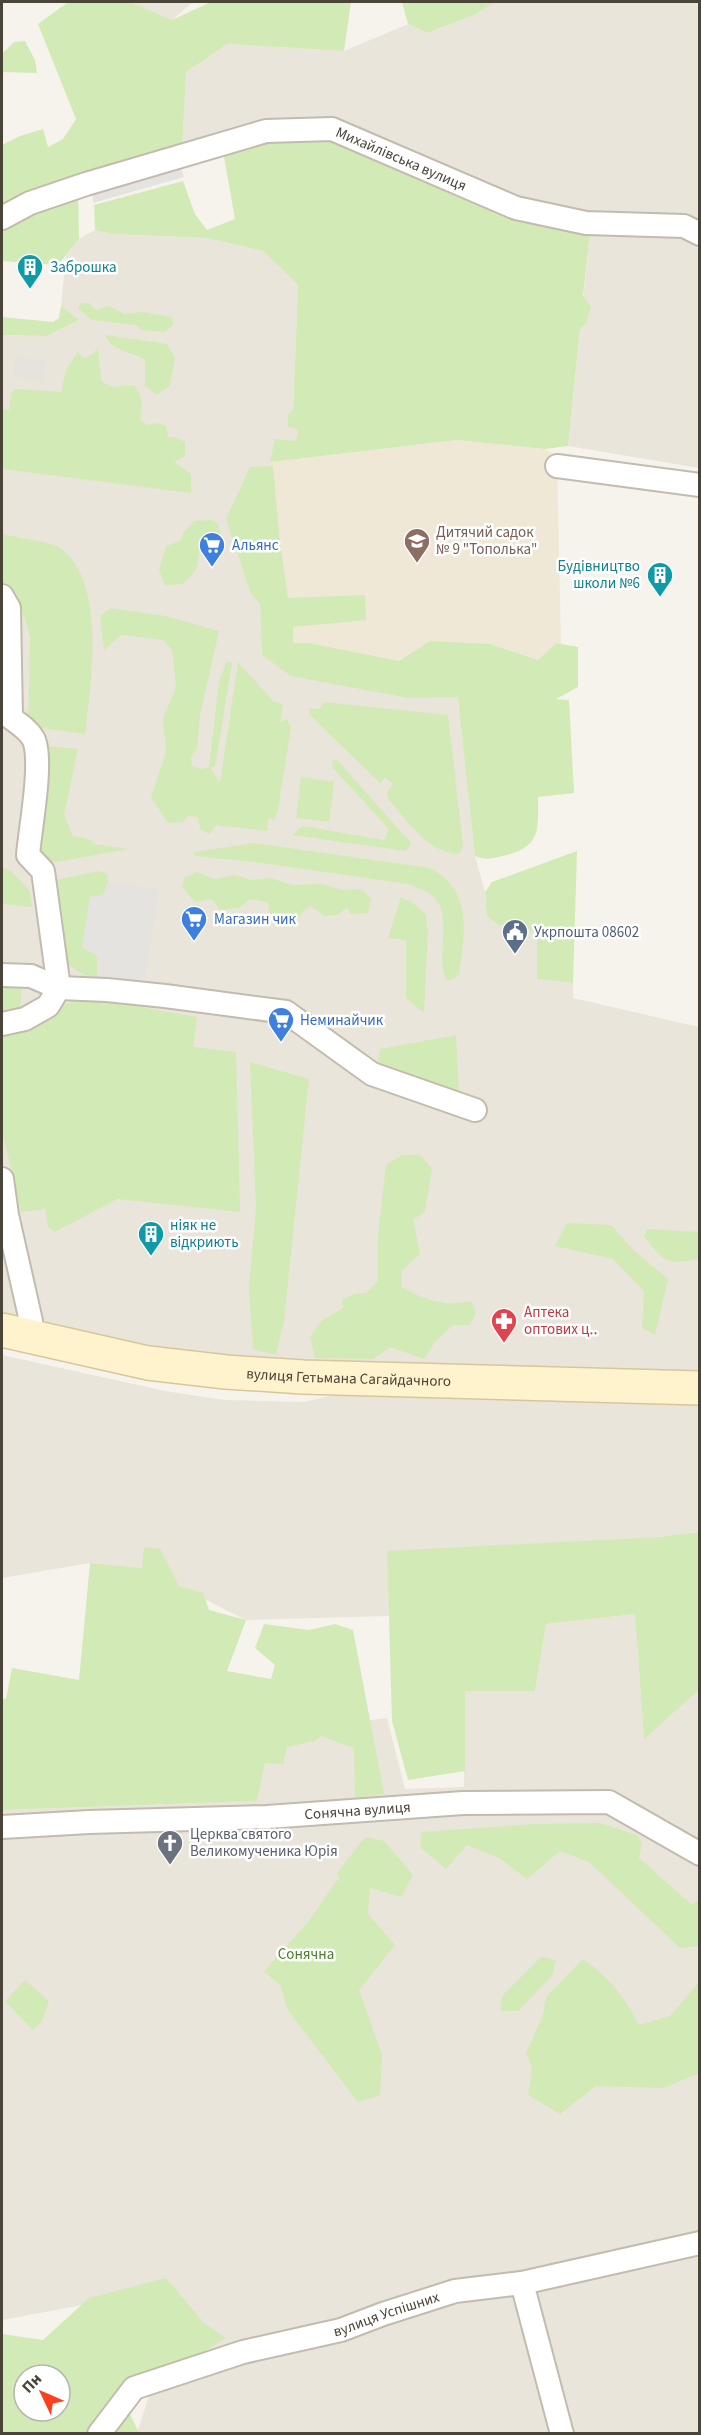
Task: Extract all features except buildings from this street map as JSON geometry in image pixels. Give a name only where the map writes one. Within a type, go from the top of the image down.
[{"type":"main road","name":"вулиця Гетьмана Сагайдачного","points":[[16,1333],[148,1363],[226,1372],[303,1377],[699,1388]]},
{"type":"street","name":"Михайлівська вулиця","points":[[2,218],[30,202],[267,131],[332,129],[516,208],[586,224],[684,226],[699,234]]},
{"type":"street","points":[[557,466],[699,485]]},
{"type":"street","points":[[2,596],[9,608],[11,718],[28,730],[34,741],[37,758],[27,855],[43,871],[58,987],[48,1006],[25,1019],[2,1024]]},
{"type":"street","points":[[2,975],[31,976],[58,987],[154,995],[286,1012],[372,1074],[476,1110]]},
{"type":"street","points":[[2,1179],[7,1215],[31,1321],[16,1333]]},
{"type":"street","name":"Сонячна вулиця","points":[[2,1827],[89,1821],[267,1817],[463,1803],[609,1802],[699,1854]]},
{"type":"street","name":"вулиця Успішних","points":[[99,2433],[134,2388],[243,2352],[341,2330],[455,2291],[522,2283],[699,2242]]},
{"type":"street","points":[[522,2283],[562,2433]]},
{"type":"shaded area","points":[[131,2],[193,2],[172,20]]},
{"type":"shaded area","points":[[496,2],[699,2],[699,468],[568,446],[590,233],[268,134],[189,155],[83,99],[227,44],[344,51],[408,24],[427,33],[474,15]]},
{"type":"shaded area","points":[[179,161],[184,177],[93,203],[92,186]]},
{"type":"shaded area","points":[[95,230],[113,234],[207,238],[263,251],[298,285],[293,410],[314,457],[270,462],[459,697],[475,856],[485,892],[487,916],[498,925],[523,925],[537,936],[537,979],[573,983],[573,998],[699,1027],[699,1395],[2,1338],[2,335],[47,336],[78,320],[61,306],[66,256],[79,239]]},
{"type":"shaded area","points":[[16,356],[47,361],[43,381],[13,376]]},
{"type":"shaded area","name":"Дитячий садок № 9 \"Тополька\"","points":[[457,440],[545,449],[557,456],[562,692],[278,665],[270,462]]},
{"type":"shaded area","points":[[108,882],[159,889],[144,985],[97,977],[97,956],[82,947],[90,897],[103,895]]},
{"type":"shaded area","points":[[2,1355],[165,1391],[225,1400],[304,1402],[346,1392],[699,1399],[699,1532],[657,1537],[387,1552],[389,1616],[246,1620],[142,1568],[90,1563],[2,1578]]},
{"type":"shaded area","points":[[635,1614],[644,1738],[699,1690],[699,2433],[137,2433],[158,2368],[119,2298],[2,2320],[2,1810],[256,1801],[269,1733],[387,1718],[405,1789],[464,1787],[465,1691],[535,1691],[546,1624]]},
{"type":"green space","points":[[68,2],[131,2],[172,20],[211,2],[351,2],[344,51],[227,44],[186,72],[182,146],[7,207],[2,203],[2,145],[20,136],[43,129],[48,147],[63,139],[76,119],[38,24]]},
{"type":"green space","points":[[402,2],[496,2],[474,15],[427,33],[408,24]]},
{"type":"green space","points":[[25,41],[35,60],[37,73],[4,72],[2,75],[2,54],[14,42]]},
{"type":"green space","points":[[328,137],[492,209],[531,223],[590,233],[583,296],[591,307],[586,323],[580,329],[568,446],[545,449],[457,440],[270,462],[275,439],[296,441],[298,430],[288,426],[288,415],[293,410],[298,285],[263,251],[207,238],[113,234],[95,230],[94,205],[183,181],[195,214],[207,230],[235,219],[223,151],[236,145]]},
{"type":"green space","points":[[78,191],[79,239],[58,265],[2,261],[2,224]]},
{"type":"green space","points":[[81,303],[89,303],[96,310],[109,306],[124,314],[142,312],[172,317],[173,325],[165,332],[142,330],[136,325],[91,320],[78,308]]},
{"type":"green space","points":[[61,306],[79,320],[47,336],[2,335],[2,317],[53,322],[59,318]]},
{"type":"green space","points":[[105,335],[167,344],[175,358],[170,386],[157,394],[145,386],[145,360],[112,345]]},
{"type":"green space","points":[[98,348],[101,381],[111,387],[134,385],[142,402],[140,420],[148,425],[158,423],[166,426],[168,437],[175,437],[185,442],[185,456],[174,462],[191,474],[191,493],[2,469],[2,409],[9,410],[11,393],[15,389],[61,392],[66,370],[78,352],[84,358],[90,356]]},
{"type":"green space","points":[[273,466],[288,598],[365,595],[366,620],[293,627],[293,643],[308,643],[399,661],[430,641],[490,644],[538,660],[556,643],[578,647],[578,687],[556,699],[569,700],[574,793],[538,797],[536,834],[527,846],[494,858],[475,856],[458,697],[408,698],[291,676],[262,655],[260,604],[251,594],[226,519],[250,467]]},
{"type":"green space","points":[[194,521],[217,522],[223,539],[209,544],[201,543],[196,570],[183,584],[165,585],[159,570],[166,546],[180,541],[184,532]]},
{"type":"green space","points":[[2,534],[60,548],[75,563],[85,584],[90,608],[92,662],[85,734],[28,726],[30,637],[25,618],[2,583]]},
{"type":"green space","points":[[110,608],[165,616],[219,631],[200,715],[197,748],[191,758],[192,766],[202,769],[209,767],[219,681],[227,661],[232,663],[215,767],[210,767],[220,783],[238,662],[274,702],[283,704],[280,722],[287,719],[291,727],[278,810],[274,821],[269,817],[267,831],[216,825],[209,834],[200,829],[198,817],[188,816],[183,822],[168,823],[151,797],[166,752],[163,718],[176,688],[172,650],[163,640],[121,635],[104,650],[100,616]]},
{"type":"green space","points":[[324,702],[448,715],[463,846],[459,854],[437,848],[427,842],[388,799],[387,792],[393,784],[385,777],[380,783],[310,715],[309,708],[320,709]]},
{"type":"green space","points":[[45,746],[78,749],[64,815],[73,836],[91,840],[93,844],[129,849],[50,863],[39,850]]},
{"type":"green space","points":[[337,760],[411,843],[406,851],[292,835],[303,826],[384,840],[389,829],[333,768],[332,761]]},
{"type":"green space","points":[[301,777],[334,782],[329,822],[296,818]]},
{"type":"green space","points":[[254,843],[430,868],[444,877],[454,888],[460,901],[464,928],[459,974],[454,979],[447,980],[442,962],[443,916],[434,897],[422,889],[408,884],[195,856],[194,852]]},
{"type":"green space","points":[[577,851],[573,983],[537,979],[537,936],[523,925],[498,925],[487,916],[485,892],[492,882]]},
{"type":"green space","points":[[2,867],[11,871],[30,891],[32,907],[2,904]]},
{"type":"green space","points":[[99,871],[107,874],[108,882],[103,895],[97,977],[84,975],[64,962],[55,880]]},
{"type":"green space","points":[[197,872],[214,879],[235,875],[251,880],[270,878],[293,885],[323,884],[342,890],[362,889],[371,899],[368,913],[351,914],[347,908],[337,915],[324,916],[311,906],[304,910],[295,923],[277,923],[269,911],[268,902],[250,899],[239,908],[220,910],[212,899],[195,902],[182,887],[184,878]]},
{"type":"green space","points":[[401,897],[413,903],[426,915],[428,933],[424,1013],[406,998],[406,940],[388,938]]},
{"type":"green space","points":[[2,981],[22,985],[20,1008],[2,1012]]},
{"type":"green space","points":[[89,998],[197,1017],[193,1047],[236,1052],[240,1212],[117,1199],[55,1232],[48,1227],[45,1209],[21,1212],[2,1130],[2,1035],[32,1027],[57,1006]]},
{"type":"green space","points":[[456,1035],[459,1092],[378,1062],[380,1049]]},
{"type":"green space","points":[[250,1062],[309,1079],[284,1321],[276,1355],[253,1349],[249,1289],[256,1208]]},
{"type":"green space","points":[[402,1155],[420,1155],[432,1169],[425,1211],[413,1220],[420,1254],[402,1270],[402,1287],[419,1296],[444,1303],[471,1301],[476,1314],[469,1325],[453,1325],[435,1342],[424,1359],[390,1347],[373,1359],[315,1358],[310,1337],[321,1321],[343,1308],[342,1300],[354,1294],[366,1293],[378,1281],[378,1235],[386,1165]]},
{"type":"green space","points":[[567,1223],[611,1225],[633,1250],[668,1279],[655,1335],[642,1328],[644,1291],[613,1259],[555,1246]]},
{"type":"green space","points":[[647,1229],[699,1232],[699,1259],[679,1262],[667,1260],[644,1237]]},
{"type":"green space","points":[[699,1532],[699,1690],[644,1739],[635,1614],[546,1624],[535,1691],[465,1691],[465,1771],[408,1780],[392,1721],[387,1551],[657,1537]]},
{"type":"green space","points":[[144,1547],[160,1549],[179,1586],[203,1593],[209,1610],[246,1620],[227,1671],[271,1679],[275,1665],[255,1648],[264,1624],[309,1630],[335,1624],[353,1630],[384,1794],[355,1798],[354,1748],[321,1736],[315,1741],[287,1747],[283,1764],[265,1763],[257,1801],[2,1810],[2,1699],[6,1699],[12,1668],[79,1680],[90,1563],[142,1568]]},
{"type":"green space","points":[[600,1823],[637,1835],[642,1843],[639,1858],[691,1904],[699,1901],[699,1946],[680,1948],[589,1862],[560,1851],[527,1879],[499,1858],[467,1845],[446,1869],[420,1847],[422,1832],[535,1824]]},
{"type":"green space","name":"Сонячна","points":[[365,1837],[384,1841],[413,1875],[401,1897],[370,1888],[368,1914],[395,1945],[359,1990],[382,2055],[380,2095],[358,2102],[287,2009],[281,1986],[264,1971],[309,1921],[337,1880],[340,1881],[337,1873]]},
{"type":"green space","points":[[541,1957],[556,1960],[552,1976],[518,2011],[501,2011],[502,1996]]},
{"type":"green space","points":[[583,1959],[616,1988],[639,2025],[670,2016],[699,1982],[699,2073],[664,2088],[596,2086],[560,2114],[528,2095],[532,2067],[526,2053],[543,2015],[546,1997]]},
{"type":"green space","points":[[25,1980],[49,2001],[42,2021],[33,2030],[5,2001]]},
{"type":"green space","points":[[166,2278],[204,2323],[226,2338],[199,2354],[119,2391],[139,2433],[2,2434],[2,2334],[43,2340],[89,2298]]},
{"type":"place","name":"Заброшка","points":[[30,290]]},
{"type":"place","name":"Дитячий садок № 9 \"Тополька\"","points":[[417,564]]},
{"type":"place","name":"Альянс","points":[[212,568]]},
{"type":"place","name":"Будівництво школи №6","points":[[660,598]]},
{"type":"place","name":"Магазин чик","points":[[194,942]]},
{"type":"place","name":"Укрпошта 08602","points":[[515,955]]},
{"type":"place","name":"Неминайчик","points":[[281,1043]]},
{"type":"place","name":"ніяк не відкриють","points":[[151,1257]]},
{"type":"place","name":"Аптека оптових ц‥","points":[[504,1344]]},
{"type":"place","name":"Церква святого Великомученика Юрія","points":[[170,1866]]}]
